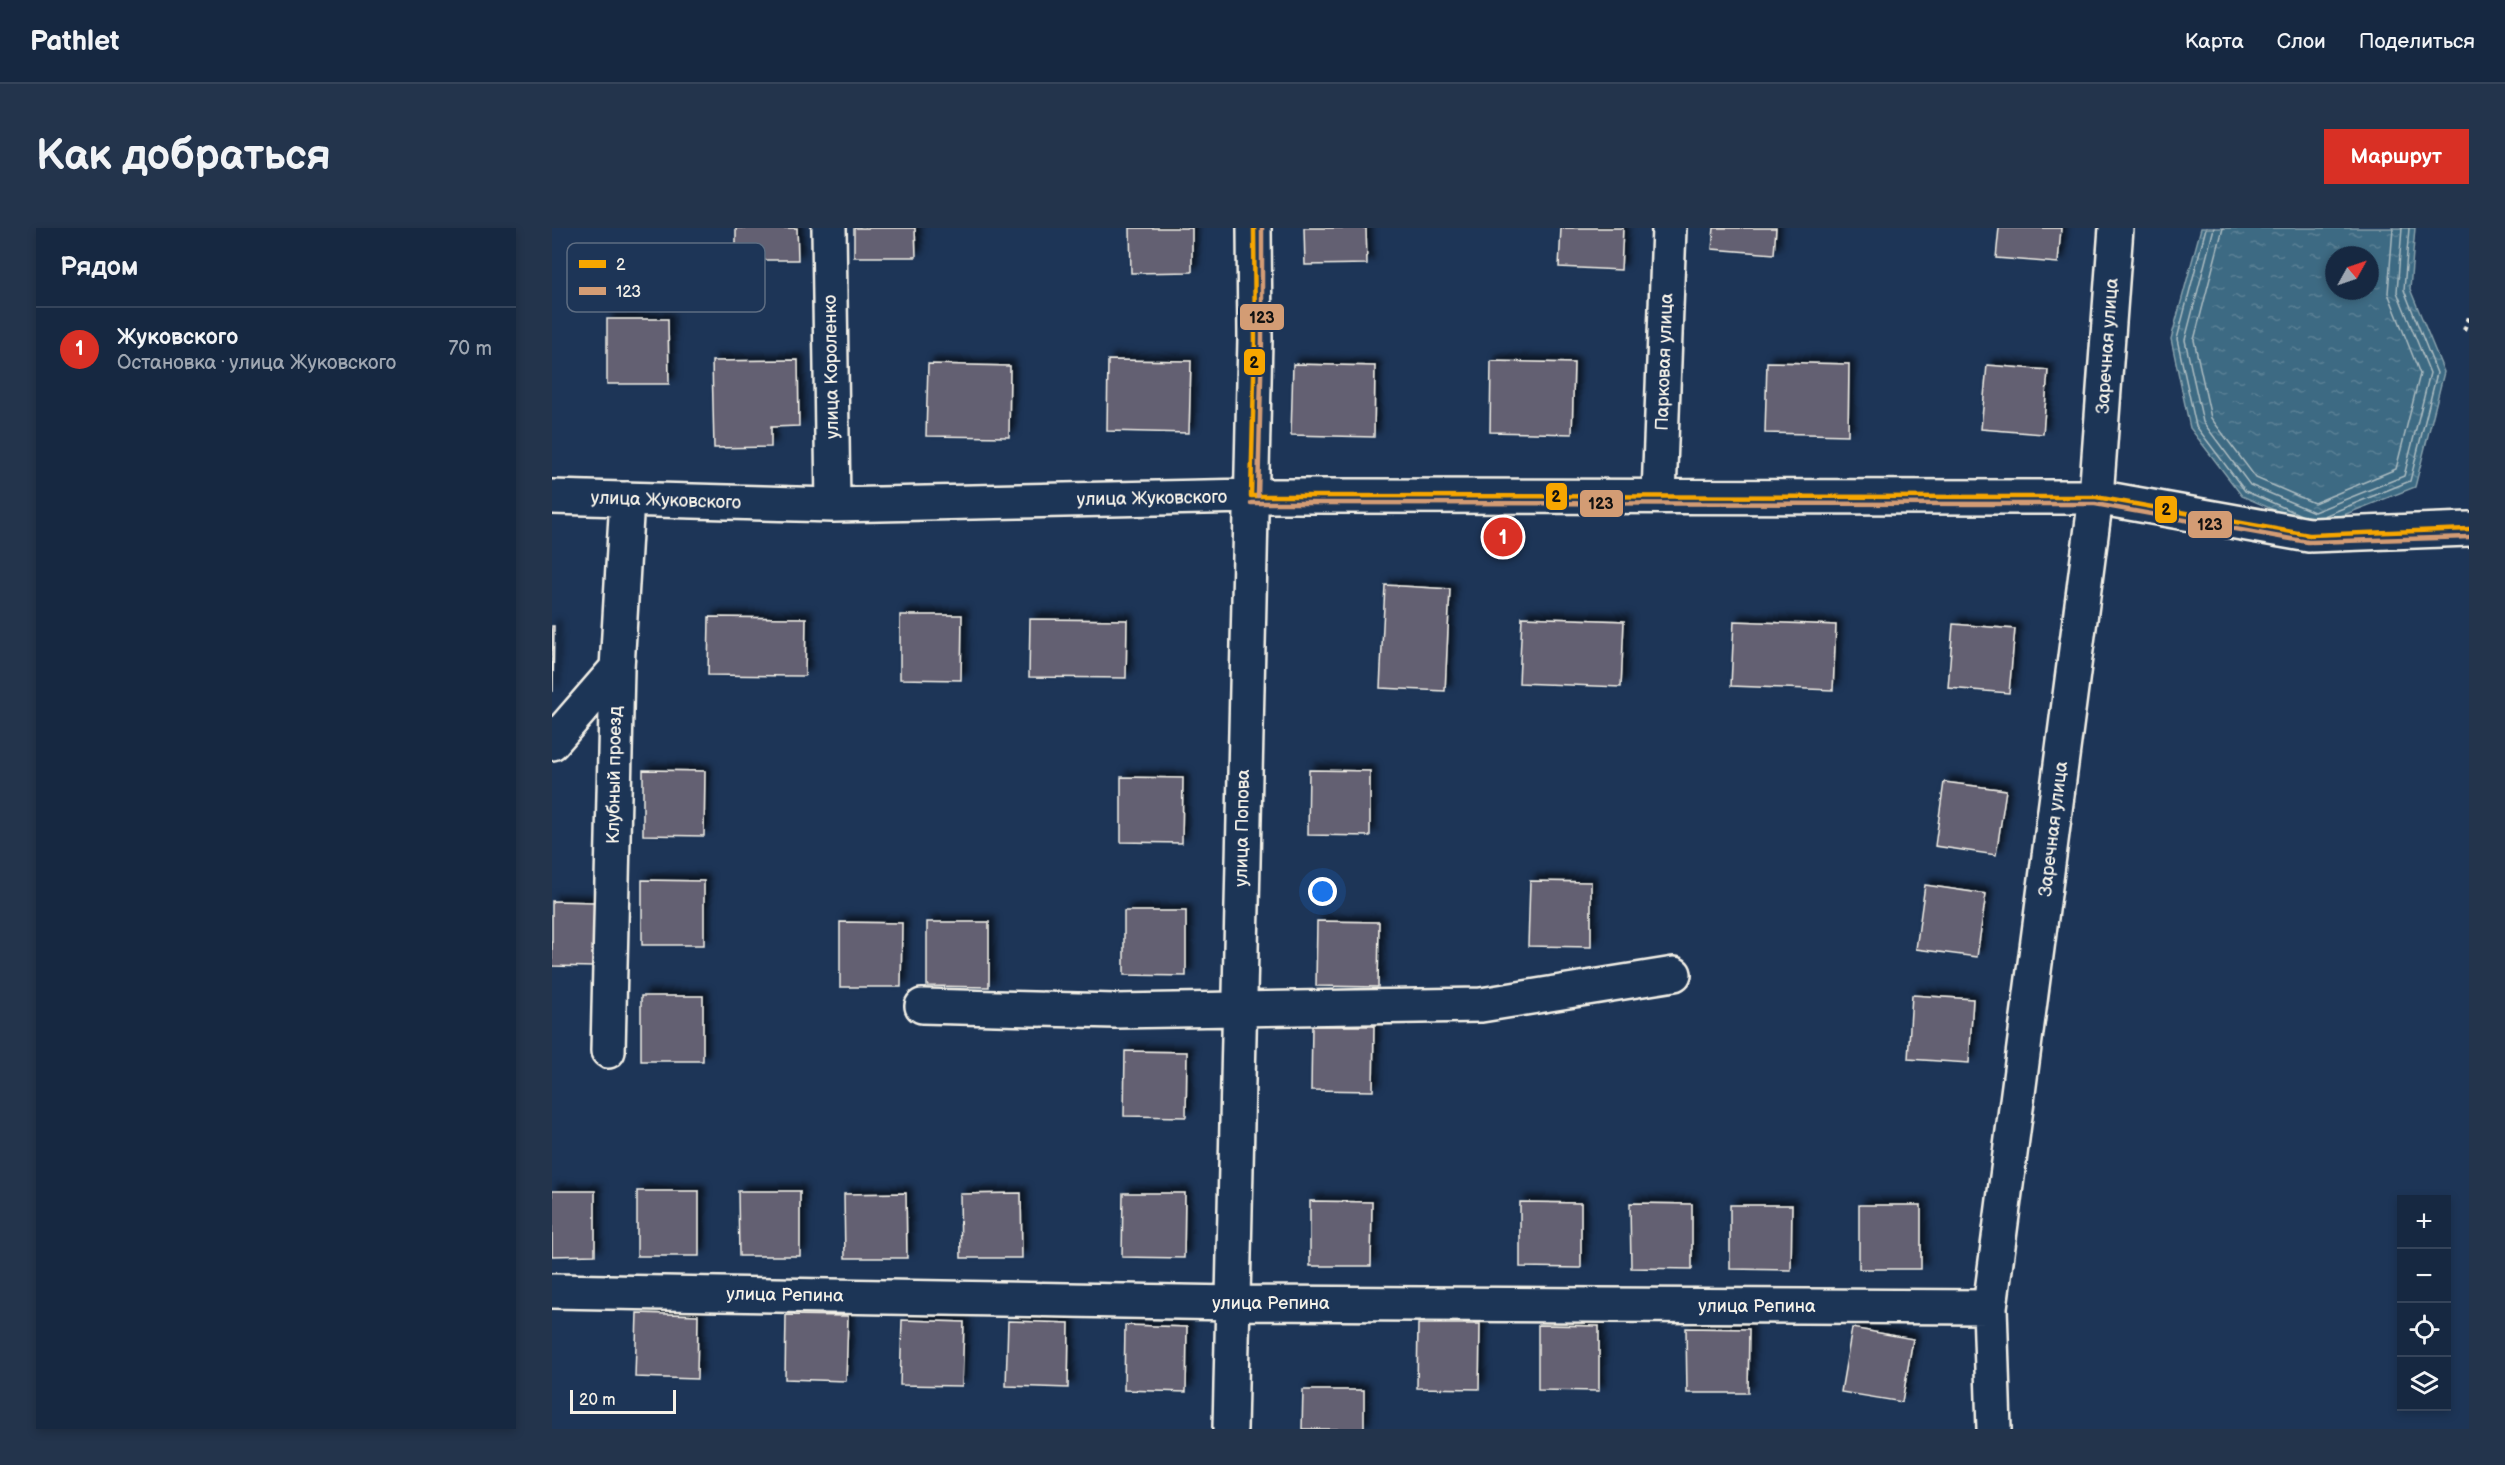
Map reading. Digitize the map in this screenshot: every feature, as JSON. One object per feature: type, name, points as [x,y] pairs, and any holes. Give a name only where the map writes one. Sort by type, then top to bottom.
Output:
[{"type":"street","name":"улица Короленко","points":[[829,228],[833,505]]},
{"type":"street","name":"улица Попова","points":[[1230,1429],[1255,339],[1254,228]]},
{"type":"street","name":"Парковая улица","points":[[1659,495],[1669,228]]},
{"type":"street","name":"Заречная улица","points":[[1994,1429],[1990,1307],[2096,496],[2116,228]]},
{"type":"street","name":"улица Жуковского","points":[[552,497],[833,505],[1251,496],[2096,496],[2309,535],[2469,530]]},
{"type":"street","name":"Клубный проезд","points":[[608,1051],[617,669],[627,499]]},
{"type":"street","points":[[552,743],[617,669]]},
{"type":"street","points":[[922,1006],[1115,1011],[1481,1005],[1674,974]]},
{"type":"street","name":"улица Репина","points":[[552,1291],[1234,1303],[1990,1307]]},
{"type":"path","points":[[2464,330],[2469,317]]},
{"type":"water","points":[[2201,228],[2415,228],[2410,289],[2444,372],[2415,487],[2313,527],[2242,496],[2190,428],[2171,339]]},
{"type":"building","points":[[736,228],[797,228],[798,260],[765,260],[765,243],[736,243]]},
{"type":"building","points":[[854,228],[915,228],[916,257],[854,257]]},
{"type":"building","points":[[1130,228],[1192,228],[1192,272],[1131,273]]},
{"type":"building","points":[[1304,228],[1366,228],[1367,264],[1305,265]]},
{"type":"building","points":[[1561,228],[1623,228],[1621,270],[1559,267]]},
{"type":"building","points":[[1714,228],[1776,228],[1774,254],[1712,249]]},
{"type":"building","points":[[1999,228],[2061,228],[2058,263],[1996,258]]},
{"type":"building","points":[[607,319],[668,319],[669,384],[607,384]]},
{"type":"building","points":[[798,360],[799,426],[771,427],[771,447],[714,448],[712,361]]},
{"type":"building","points":[[1108,360],[1191,361],[1189,433],[1107,431]]},
{"type":"building","points":[[1491,361],[1574,363],[1572,434],[1490,432]]},
{"type":"building","points":[[1767,362],[1849,364],[1848,435],[1765,433]]},
{"type":"building","points":[[928,364],[1010,366],[1009,437],[926,436]]},
{"type":"building","points":[[1293,364],[1375,366],[1374,437],[1291,435]]},
{"type":"building","points":[[1987,365],[2048,370],[2043,434],[1981,429]]},
{"type":"building","points":[[1385,585],[1450,589],[1445,691],[1380,688]]},
{"type":"building","points":[[900,615],[962,615],[961,680],[900,679]]},
{"type":"building","points":[[709,617],[806,618],[805,676],[708,675]]},
{"type":"building","points":[[1522,617],[1624,621],[1621,687],[1519,683]]},
{"type":"building","points":[[1030,619],[1127,620],[1126,678],[1029,677]]},
{"type":"building","points":[[1734,621],[1836,625],[1833,690],[1731,686]]},
{"type":"building","points":[[1953,624],[2015,629],[2009,693],[1948,688]]},
{"type":"building","points":[[552,626],[554,626],[553,691],[552,691]]},
{"type":"building","points":[[643,770],[705,771],[704,836],[643,835]]},
{"type":"building","points":[[1309,770],[1370,771],[1370,836],[1308,835]]},
{"type":"building","points":[[1121,777],[1183,778],[1182,843],[1121,842]]},
{"type":"building","points":[[1944,782],[2006,790],[1996,855],[1935,846]]},
{"type":"building","points":[[642,880],[704,881],[704,945],[642,945]]},
{"type":"building","points":[[1530,881],[1591,882],[1591,947],[1528,946]]},
{"type":"building","points":[[1925,885],[1986,894],[1977,957],[1916,949]]},
{"type":"building","points":[[552,901],[594,902],[594,967],[552,966]]},
{"type":"building","points":[[1124,911],[1186,911],[1186,976],[1124,975]]},
{"type":"building","points":[[1317,921],[1379,922],[1378,987],[1316,986]]},
{"type":"building","points":[[840,922],[902,923],[901,987],[840,987]]},
{"type":"building","points":[[927,922],[989,922],[989,987],[927,986]]},
{"type":"building","points":[[1912,995],[1973,999],[1969,1063],[1908,1059]]},
{"type":"building","points":[[641,996],[703,996],[703,1061],[641,1061]]},
{"type":"building","points":[[1312,1026],[1374,1026],[1373,1091],[1311,1090]]},
{"type":"building","points":[[1125,1051],[1187,1052],[1186,1117],[1124,1116]]},
{"type":"building","points":[[552,1191],[595,1191],[595,1255],[552,1256]]},
{"type":"building","points":[[637,1191],[699,1191],[699,1256],[637,1256]]},
{"type":"building","points":[[738,1191],[800,1191],[800,1256],[739,1256]]},
{"type":"building","points":[[906,1193],[907,1258],[845,1258],[844,1194]]},
{"type":"building","points":[[1021,1193],[1022,1258],[961,1258],[960,1194]]},
{"type":"building","points":[[1123,1193],[1185,1193],[1184,1258],[1122,1257]]},
{"type":"building","points":[[1310,1201],[1372,1202],[1371,1266],[1310,1266]]},
{"type":"building","points":[[1520,1202],[1581,1203],[1581,1268],[1520,1267]]},
{"type":"building","points":[[1630,1203],[1692,1204],[1692,1269],[1631,1268]]},
{"type":"building","points":[[1730,1205],[1792,1205],[1791,1270],[1730,1269]]},
{"type":"building","points":[[1859,1205],[1921,1205],[1921,1269],[1859,1269]]},
{"type":"building","points":[[637,1313],[698,1315],[697,1379],[635,1377]]},
{"type":"building","points":[[786,1315],[848,1316],[846,1381],[785,1379]]},
{"type":"building","points":[[902,1320],[964,1322],[962,1386],[900,1385]]},
{"type":"building","points":[[1008,1321],[1069,1323],[1068,1388],[1006,1386]]},
{"type":"building","points":[[1418,1324],[1480,1324],[1479,1389],[1417,1388]]},
{"type":"building","points":[[1125,1325],[1187,1327],[1186,1392],[1124,1390]]},
{"type":"building","points":[[1538,1325],[1599,1326],[1599,1391],[1538,1390]]},
{"type":"building","points":[[1686,1328],[1749,1329],[1748,1393],[1687,1393]]},
{"type":"building","points":[[1852,1328],[1913,1339],[1902,1402],[1841,1392]]},
{"type":"building","points":[[1303,1390],[1364,1390],[1364,1429],[1302,1429]]},
{"type":"transit line","name":"2","points":[[1251,496],[1255,339],[1254,228]]},
{"type":"transit line","name":"123","points":[[1258,496],[1262,228]]},
{"type":"transit line","name":"2","points":[[1251,496],[2096,497],[2309,535],[2469,529]]},
{"type":"transit line","name":"123","points":[[1251,503],[2095,504],[2308,542],[2469,537]]},
{"type":"place","name":"Жуковского","points":[[1503,537]]}]
